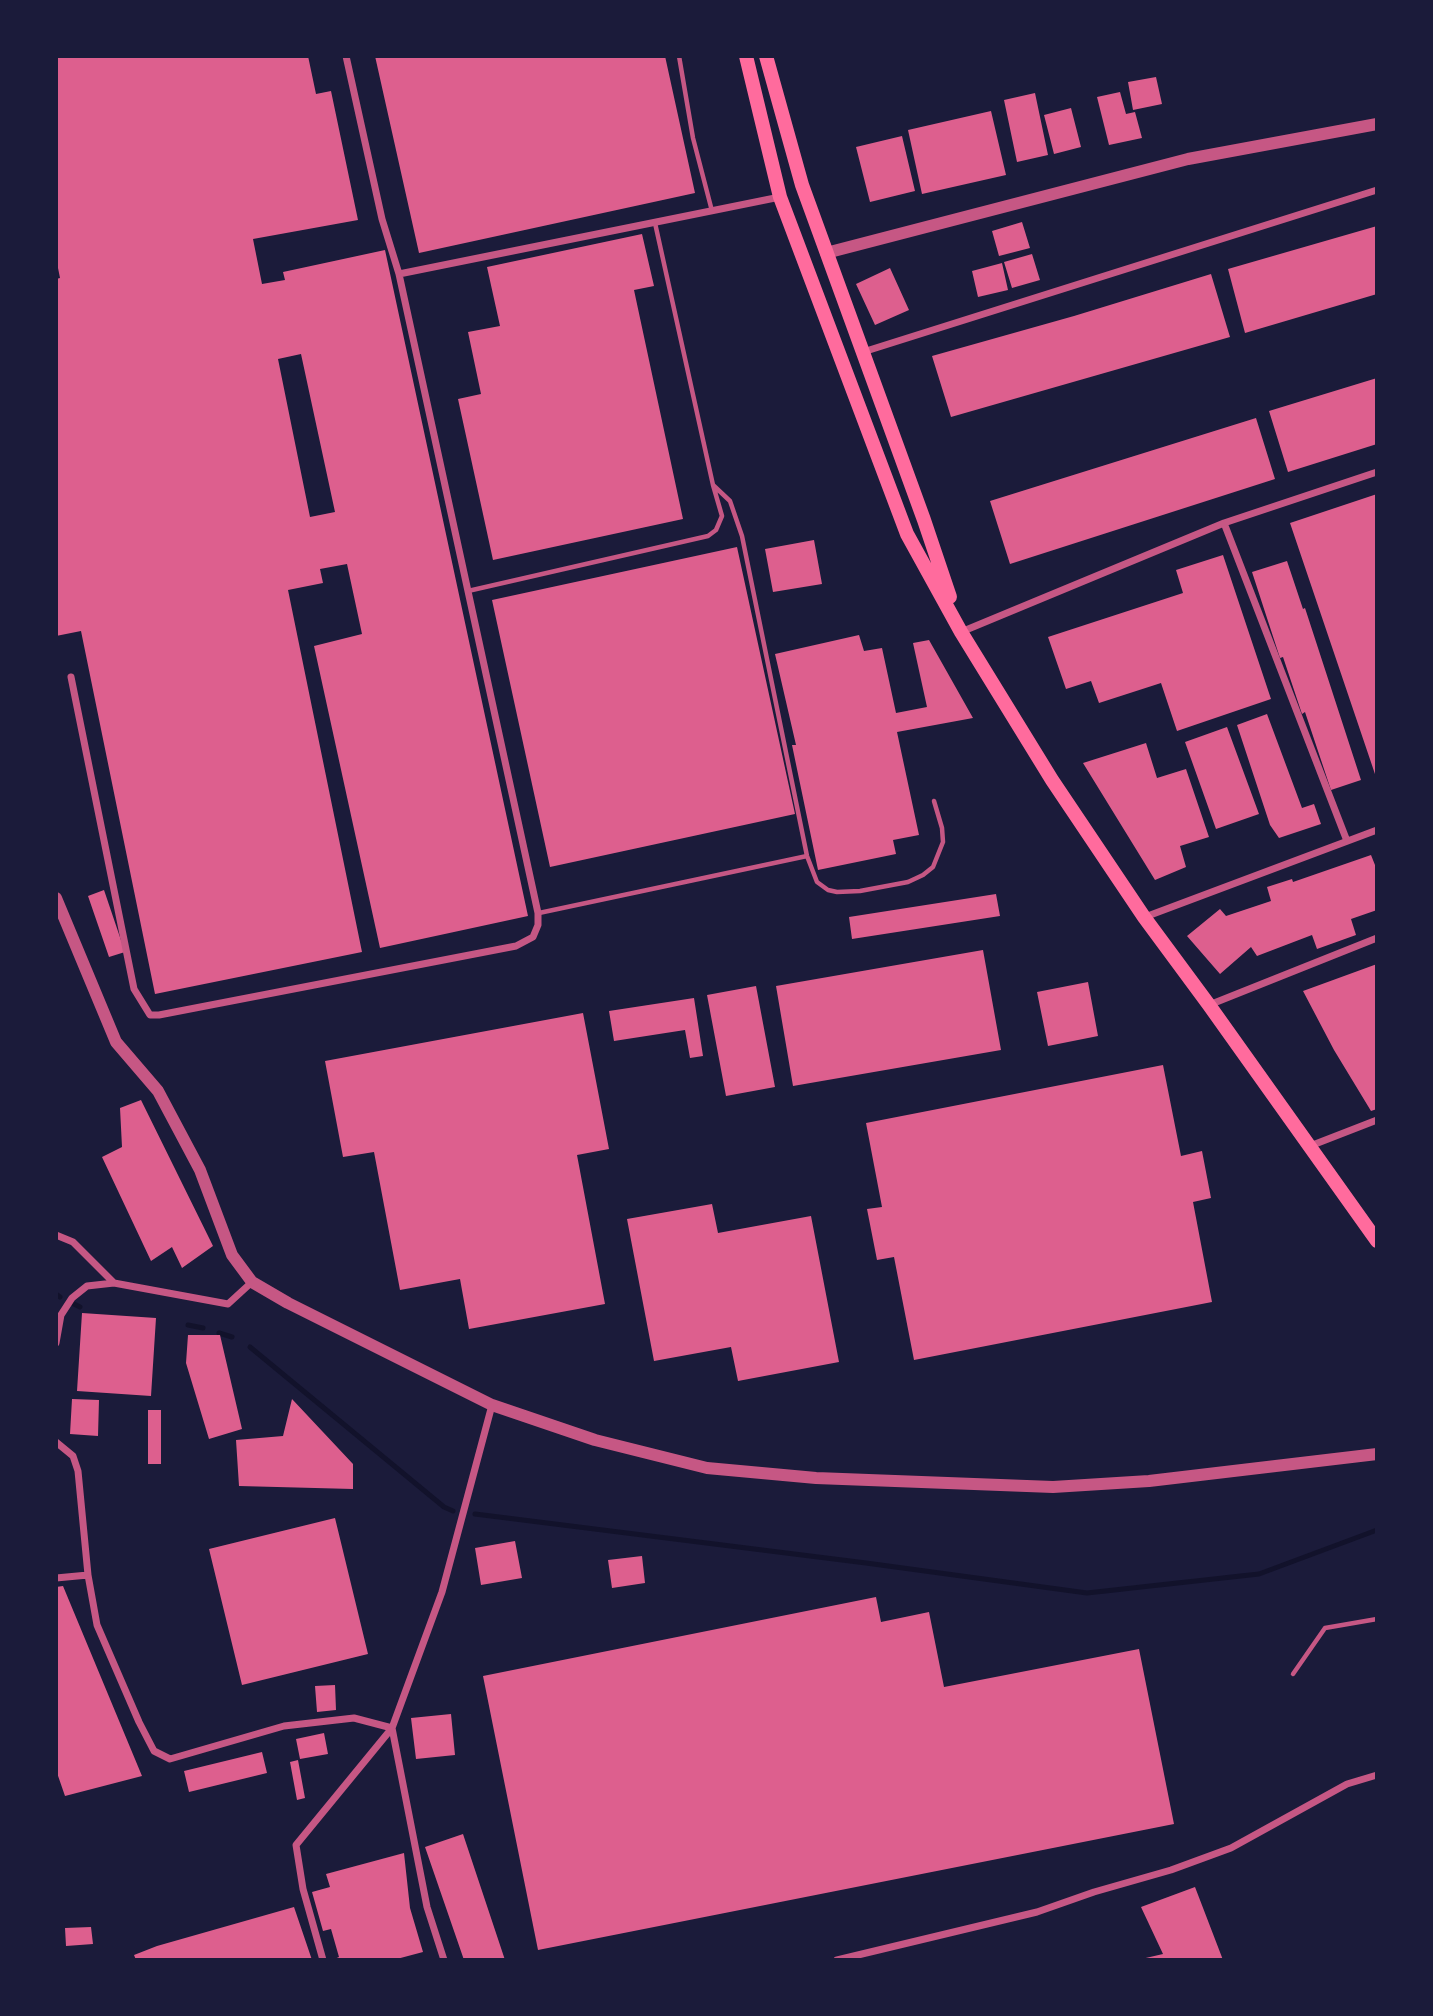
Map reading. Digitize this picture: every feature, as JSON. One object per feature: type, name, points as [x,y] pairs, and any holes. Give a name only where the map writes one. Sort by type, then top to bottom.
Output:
[{"type":"main road","points":[[746,56],[780,197],[907,534],[961,632],[1052,780],[1144,917],[1377,1241]]},
{"type":"main road","points":[[766,56],[802,185],[924,520],[961,632]]},
{"type":"street","points":[[71,677],[134,989],[150,1015],[172,1013],[516,946],[533,937],[538,925],[538,913],[399,274],[382,219],[346,56]]},
{"type":"street","points":[[826,253],[1188,159],[1377,124]]},
{"type":"street","points":[[862,352],[1377,190]]},
{"type":"street","points":[[399,274],[780,197]]},
{"type":"street","points":[[961,632],[1224,523],[1377,472]]},
{"type":"street","points":[[1224,523],[1347,841]]},
{"type":"street","points":[[1144,917],[1377,830]]},
{"type":"street","points":[[56,898],[116,1042],[158,1091],[200,1170],[232,1255],[252,1282],[288,1303],[492,1405],[595,1440],[707,1468],[816,1478],[1054,1487],[1149,1482],[1377,1454]]},
{"type":"street","points":[[1209,1005],[1377,938]]},
{"type":"street","points":[[1309,1146],[1377,1121]]},
{"type":"street","points":[[56,1235],[73,1242],[114,1283]]},
{"type":"street","points":[[56,1343],[61,1315],[72,1298],[87,1286],[114,1283],[228,1304],[252,1282]]},
{"type":"street","points":[[323,1960],[303,1889],[296,1845],[392,1728],[442,1592],[492,1405]]},
{"type":"street","points":[[56,1442],[73,1456],[78,1471],[88,1574],[97,1625],[154,1751],[170,1759],[284,1726],[354,1718],[392,1728]]},
{"type":"street","points":[[56,1578],[88,1574]]},
{"type":"street","points":[[392,1728],[427,1907],[444,1960]]},
{"type":"street","points":[[837,1960],[1037,1912],[1171,1870],[1231,1848],[1348,1784],[1377,1775]]},
{"type":"lane","points":[[679,56],[693,138],[712,211]]},
{"type":"lane","points":[[467,592],[708,536],[716,530],[722,516],[654,222]]},
{"type":"lane","points":[[713,485],[730,501],[742,536],[807,856],[817,882],[828,890],[837,892],[860,891],[908,882],[922,875],[933,867],[943,842],[943,828],[934,801]]},
{"type":"lane","points":[[538,913],[807,856]]},
{"type":"lane","points":[[1293,1674],[1325,1628],[1377,1619]]},
{"type":"building","points":[[56,56],[308,56],[316,94],[331,91],[358,220],[253,239],[262,284],[285,280],[283,272],[385,250],[528,916],[380,948],[314,646],[362,634],[347,564],[320,569],[323,583],[288,590],[362,952],[155,994],[81,631],[56,636],[56,279],[60,278],[56,258]],"holes":[[[301,354],[335,512],[310,517],[278,359]]]},
{"type":"building","points":[[375,56],[665,56],[695,193],[419,253]]},
{"type":"building","points":[[1156,77],[1162,104],[1133,110],[1128,82]]},
{"type":"building","points":[[1120,92],[1126,114],[1135,112],[1142,138],[1109,145],[1097,97]]},
{"type":"building","points":[[1035,93],[1048,155],[1017,162],[1004,100]]},
{"type":"building","points":[[1071,108],[1081,147],[1054,154],[1044,115]]},
{"type":"building","points":[[991,111],[1006,175],[922,194],[908,130]]},
{"type":"building","points":[[902,136],[915,191],[870,202],[856,147]]},
{"type":"building","points":[[1022,222],[1030,248],[999,256],[992,231]]},
{"type":"building","points":[[1377,226],[1377,294],[1245,333],[1228,269]]},
{"type":"building","points":[[642,234],[654,286],[634,290],[683,519],[493,560],[458,399],[481,394],[468,332],[500,326],[487,267]]},
{"type":"building","points":[[1032,254],[1040,280],[1012,288],[1004,262]]},
{"type":"building","points":[[1002,263],[1008,290],[978,297],[972,271]]},
{"type":"building","points":[[890,268],[909,310],[875,325],[856,284]]},
{"type":"building","points":[[1211,274],[1230,337],[951,417],[932,356]]},
{"type":"building","points":[[1377,378],[1377,444],[1288,472],[1269,411]]},
{"type":"building","points":[[1256,418],[1275,479],[1010,564],[990,501]]},
{"type":"building","points":[[1377,494],[1377,780],[1290,523]]},
{"type":"building","points":[[814,540],[822,584],[773,592],[765,549]]},
{"type":"building","points":[[737,547],[795,814],[550,867],[492,600]]},
{"type":"building","points":[[1223,555],[1271,699],[1177,731],[1161,683],[1099,703],[1091,681],[1066,689],[1048,637],[1183,593],[1176,570]]},
{"type":"building","points":[[1287,561],[1361,780],[1331,790],[1305,712],[1302,714],[1283,657],[1280,658],[1252,572]]},
{"type":"building","points":[[859,635],[864,651],[882,648],[896,713],[927,707],[913,643],[929,640],[973,718],[897,732],[919,835],[893,840],[896,854],[818,870],[792,745],[796,745],[775,654]]},
{"type":"building","points":[[1267,714],[1302,808],[1314,804],[1321,824],[1279,838],[1270,825],[1237,725]]},
{"type":"building","points":[[1227,727],[1259,814],[1216,829],[1185,742]]},
{"type":"building","points":[[1146,743],[1157,778],[1186,769],[1209,837],[1180,846],[1186,867],[1155,880],[1083,763]]},
{"type":"building","points":[[1371,855],[1377,870],[1377,910],[1351,919],[1356,935],[1317,949],[1312,935],[1257,956],[1251,947],[1220,974],[1187,936],[1220,909],[1226,916],[1271,901],[1267,887],[1292,879],[1293,882]]},
{"type":"building","points":[[104,890],[125,952],[109,957],[88,896]]},
{"type":"building","points":[[996,894],[1000,916],[852,939],[849,917]]},
{"type":"building","points":[[983,950],[1001,1050],[793,1086],[776,986]]},
{"type":"building","points":[[1377,964],[1377,1109],[1371,1111],[1334,1050],[1303,991]]},
{"type":"building","points":[[1088,982],[1098,1036],[1048,1046],[1037,992]]},
{"type":"building","points":[[756,986],[775,1087],[726,1096],[707,995]]},
{"type":"building","points":[[694,998],[703,1056],[690,1058],[685,1030],[614,1041],[609,1011]]},
{"type":"building","points":[[583,1013],[609,1149],[577,1155],[605,1304],[469,1329],[460,1279],[400,1290],[374,1152],[343,1157],[325,1061]]},
{"type":"building","points":[[1163,1065],[1181,1156],[1202,1151],[1211,1198],[1193,1202],[1212,1302],[914,1360],[894,1257],[877,1260],[867,1209],[882,1207],[866,1123]]},
{"type":"building","points":[[141,1100],[213,1246],[182,1268],[172,1247],[151,1261],[102,1157],[122,1147],[120,1108]]},
{"type":"building","points":[[712,1204],[718,1233],[811,1216],[839,1362],[738,1381],[731,1347],[654,1361],[627,1219]]},
{"type":"building","points":[[82,1313],[156,1318],[151,1396],[77,1391]]},
{"type":"building","points":[[188,1335],[220,1335],[242,1429],[209,1439],[186,1363]]},
{"type":"building","points":[[72,1399],[99,1400],[98,1436],[70,1434]]},
{"type":"building","points":[[292,1399],[353,1464],[353,1489],[239,1486],[236,1440],[283,1436]]},
{"type":"building","points":[[148,1410],[161,1410],[161,1464],[148,1464]]},
{"type":"building","points":[[335,1518],[368,1654],[242,1685],[209,1549]]},
{"type":"building","points":[[515,1541],[522,1578],[481,1585],[475,1548]]},
{"type":"building","points":[[642,1556],[645,1583],[612,1588],[608,1560]]},
{"type":"building","points":[[63,1586],[142,1776],[65,1796],[56,1770],[56,1587]]},
{"type":"building","points":[[876,1597],[881,1622],[929,1612],[944,1687],[1139,1649],[1174,1824],[538,1950],[483,1676]]},
{"type":"building","points":[[335,1685],[336,1710],[317,1712],[315,1686]]},
{"type":"building","points":[[451,1714],[455,1755],[416,1759],[411,1718]]},
{"type":"building","points":[[324,1733],[328,1754],[300,1759],[296,1739]]},
{"type":"building","points":[[262,1752],[267,1773],[189,1792],[184,1771]]},
{"type":"building","points":[[298,1760],[305,1798],[297,1800],[290,1762]]},
{"type":"building","points":[[463,1834],[505,1960],[464,1960],[425,1847]]},
{"type":"building","points":[[404,1853],[410,1908],[423,1952],[393,1960],[332,1960],[339,1957],[331,1929],[323,1931],[312,1892],[330,1887],[326,1874]]},
{"type":"building","points":[[1195,1887],[1223,1960],[1137,1960],[1163,1954],[1141,1907]]},
{"type":"building","points":[[294,1907],[312,1960],[136,1960],[134,1955],[157,1946]]},
{"type":"building","points":[[91,1927],[93,1944],[66,1946],[65,1928]]},
{"type":"waterway","points":[[56,1294],[60,1297]]},
{"type":"waterway","points":[[74,1304],[80,1307]]},
{"type":"waterway","points":[[188,1325],[203,1328]]},
{"type":"waterway","points":[[219,1333],[232,1337]]},
{"type":"waterway","points":[[250,1347],[444,1507],[453,1511]]},
{"type":"waterway","points":[[475,1514],[1087,1593],[1259,1574],[1377,1530]]}]
